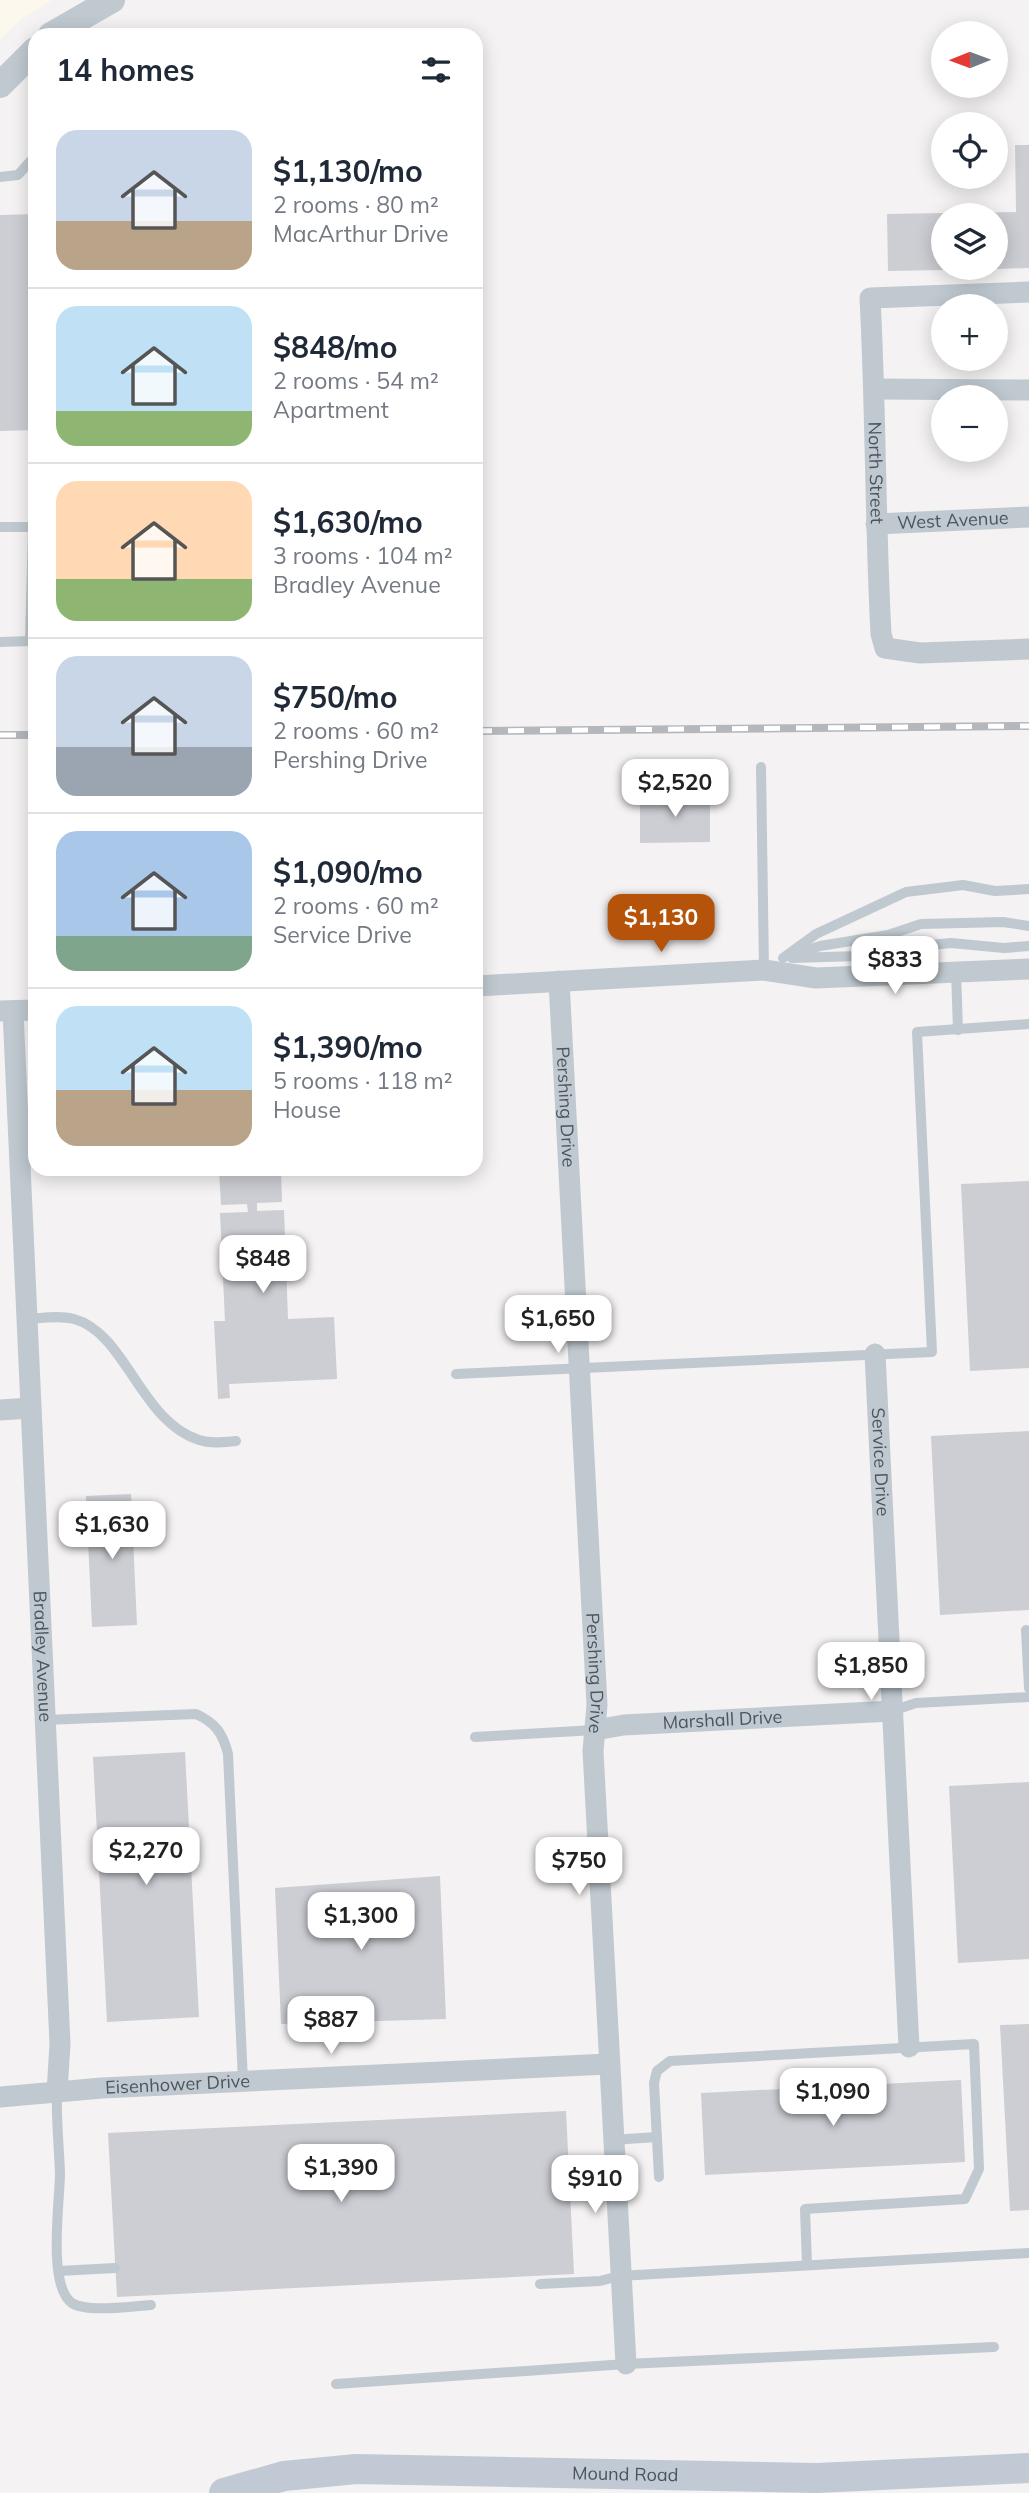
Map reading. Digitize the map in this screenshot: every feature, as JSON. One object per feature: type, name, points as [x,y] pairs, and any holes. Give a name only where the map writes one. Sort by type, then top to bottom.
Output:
[{"type":"main road","name":"Mound Road","points":[[223,2493],[293,2475],[356,2469],[817,2478],[1029,2468]]},
{"type":"street","points":[[65,28],[112,0]]},
{"type":"street","points":[[0,85],[28,58]]},
{"type":"street","name":"North Street","points":[[1029,292],[870,298],[875,389],[876,524],[881,634],[885,648],[920,653],[1029,649]]},
{"type":"street","points":[[875,389],[1029,390]]},
{"type":"street","name":"West Avenue","points":[[876,524],[1029,517]]},
{"type":"street","points":[[764,970],[783,958]]},
{"type":"street","points":[[483,986],[764,970],[816,978],[1029,969]]},
{"type":"street","name":"Pershing Drive","points":[[559,981],[597,1705],[593,1751],[614,2190],[626,2364]]},
{"type":"street","points":[[6,1011],[28,1010]]},
{"type":"street","name":"Bradley Avenue","points":[[6,1011],[26,1319],[45,1720],[60,2044],[57,2092]]},
{"type":"street","name":"Service Drive","points":[[875,1354],[909,2047]]},
{"type":"street","points":[[0,1410],[30,1408]]},
{"type":"street","name":"Marshall Drive","points":[[595,1730],[624,1725],[892,1711]]},
{"type":"street","name":"Eisenhower Drive","points":[[0,2097],[243,2081],[608,2064]]},
{"type":"lane","points":[[0,177],[18,175],[28,164]]},
{"type":"lane","points":[[0,527],[28,527]]},
{"type":"lane","points":[[0,642],[28,641]]},
{"type":"lane","points":[[761,767],[764,970]]},
{"type":"lane","points":[[783,958],[816,934],[906,892],[963,885],[995,891],[1029,889]]},
{"type":"lane","points":[[783,958],[820,946],[888,935],[921,924],[1003,922],[1029,926]]},
{"type":"lane","points":[[783,958],[893,955],[940,944],[1029,946]]},
{"type":"lane","points":[[956,971],[958,1030]]},
{"type":"lane","points":[[456,1374],[932,1352],[917,1032],[1029,1024]]},
{"type":"lane","points":[[26,1319],[65,1317],[87,1324],[99,1332],[149,1402],[169,1422],[198,1440],[236,1441]]},
{"type":"lane","points":[[1026,1630],[1029,1688]]},
{"type":"lane","points":[[892,1711],[916,1703],[1029,1698]]},
{"type":"lane","points":[[45,1720],[187,1713],[204,1718],[224,1737],[228,1754],[243,2081]]},
{"type":"lane","points":[[475,1737],[595,1730]]},
{"type":"lane","points":[[659,2177],[655,2077],[661,2066],[670,2061],[974,2045],[979,2169],[965,2199],[805,2209],[807,2264]]},
{"type":"lane","points":[[57,2092],[59,2271],[64,2295],[78,2307],[151,2305]]},
{"type":"lane","points":[[612,2140],[657,2137]]},
{"type":"lane","points":[[570,2192],[614,2190]]},
{"type":"lane","points":[[540,2284],[807,2264],[1029,2253]]},
{"type":"lane","points":[[59,2271],[115,2268]]},
{"type":"lane","points":[[336,2384],[626,2364],[994,2347]]},
{"type":"shaded area","points":[[0,0],[52,0],[20,20],[0,40]]},
{"type":"building","points":[[1015,145],[1029,145],[1029,268],[1008,269],[1008,212],[1016,212]]},
{"type":"building","points":[[931,213],[931,270],[888,271],[887,214]]},
{"type":"building","points":[[28,214],[28,430],[0,431],[0,215]]},
{"type":"building","points":[[710,795],[710,842],[640,843],[640,796]]},
{"type":"building","points":[[219,1176],[281,1176],[282,1202],[257,1203],[257,1211],[284,1210],[288,1319],[334,1317],[337,1379],[229,1384],[230,1398],[218,1399],[214,1321],[225,1321],[220,1213],[248,1212],[247,1204],[221,1205]]},
{"type":"building","points":[[1029,1181],[1029,1368],[970,1371],[961,1184]]},
{"type":"building","points":[[1029,1431],[1029,1610],[940,1615],[931,1436]]},
{"type":"building","points":[[131,1494],[137,1625],[92,1627],[86,1496]]},
{"type":"building","points":[[185,1752],[199,2017],[107,2022],[93,1757]]},
{"type":"building","points":[[1029,1782],[1029,1959],[958,1963],[949,1786]]},
{"type":"building","points":[[440,1876],[446,2019],[281,2024],[275,1888]]},
{"type":"building","points":[[1029,2024],[1029,2210],[1010,2211],[1000,2025]]},
{"type":"building","points":[[961,2080],[965,2162],[705,2175],[701,2093]]},
{"type":"building","points":[[566,2111],[574,2274],[117,2297],[108,2133]]},
{"type":"railway","points":[[483,731],[1029,726]]},
{"type":"railway","points":[[0,735],[28,735]]}]
